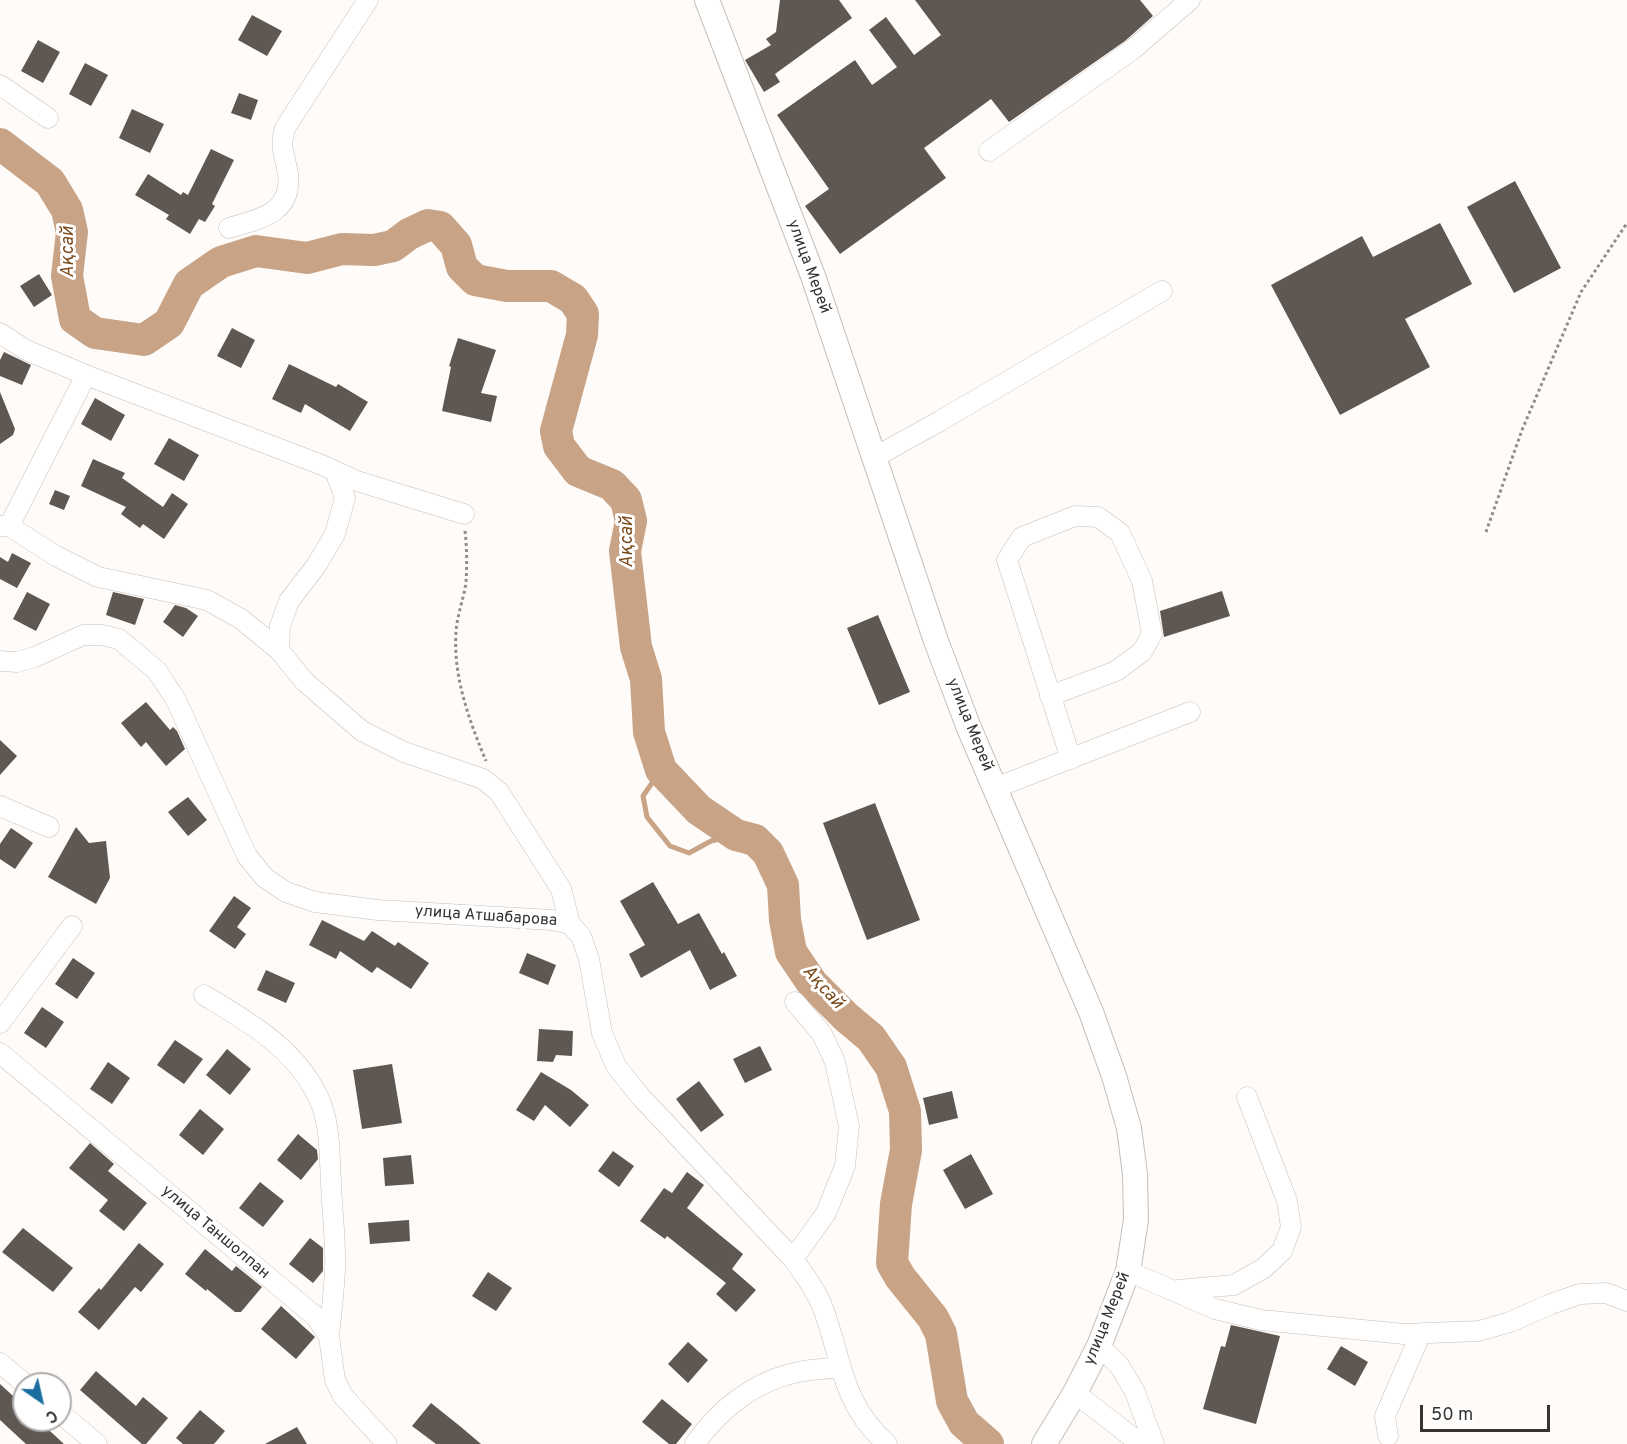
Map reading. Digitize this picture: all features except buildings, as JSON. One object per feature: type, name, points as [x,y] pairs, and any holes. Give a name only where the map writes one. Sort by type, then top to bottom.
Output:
[{"type":"main road","name":"улица Мерей","points":[[707,0],[813,276],[936,641],[969,728],[1091,1012],[1114,1076],[1129,1128],[1136,1174],[1136,1220],[1128,1271],[1099,1346],[1048,1438]]},
{"type":"street","points":[[229,228],[269,216],[281,204],[288,191],[288,175],[280,143],[285,128],[368,0]]},
{"type":"street","points":[[989,151],[1132,50],[1167,7],[1190,0]]},
{"type":"street","points":[[0,85],[48,118]]},
{"type":"street","points":[[873,458],[1162,291]]},
{"type":"street","points":[[0,333],[26,350],[86,375],[357,481],[464,514]]},
{"type":"street","points":[[86,375],[4,526],[98,577],[207,600],[241,619],[279,650],[304,681],[362,731],[404,752],[483,779],[499,792],[561,889],[570,924]]},
{"type":"street","points":[[279,650],[280,626],[289,601],[316,567],[335,534],[345,498],[335,471]]},
{"type":"street","points":[[1050,696],[1116,671],[1142,652],[1152,634],[1142,581],[1120,533],[1098,517],[1075,516],[1022,537],[1007,560],[1050,696],[1071,759]]},
{"type":"street","name":"улица Атшабарова","points":[[0,661],[17,662],[35,657],[83,635],[102,634],[119,639],[158,671],[176,700],[247,856],[265,878],[286,892],[315,902],[378,910],[552,920],[570,924],[581,936],[589,959],[602,1033],[616,1066],[640,1096],[793,1259],[812,1285],[824,1311],[847,1389],[862,1418],[887,1444]]},
{"type":"street","points":[[995,788],[1190,712]]},
{"type":"street","points":[[0,806],[49,827]]},
{"type":"street","points":[[0,1023],[72,926]]},
{"type":"street","points":[[204,995],[250,1023],[277,1044],[294,1061],[314,1088],[322,1106],[328,1130],[335,1268],[329,1338]]},
{"type":"street","points":[[793,1259],[826,1213],[845,1166],[849,1126],[835,1062],[822,1034],[795,1002]]},
{"type":"street","name":"улица Таншолпан","points":[[0,1053],[316,1317],[329,1338],[335,1380],[343,1396],[387,1444]]},
{"type":"street","points":[[1175,1290],[1234,1285],[1264,1268],[1282,1251],[1291,1227],[1287,1201],[1247,1097]]},
{"type":"street","points":[[1128,1271],[1215,1309],[1261,1320],[1404,1334],[1479,1331],[1510,1322],[1580,1294],[1606,1293],[1627,1301]]},
{"type":"street","points":[[1388,1436],[1385,1416],[1421,1333]]},
{"type":"street","points":[[1099,1346],[1119,1365],[1135,1392],[1154,1444]]},
{"type":"street","points":[[0,1363],[12,1373]]},
{"type":"street","points":[[695,1444],[707,1426],[731,1403],[767,1382],[798,1372],[840,1367]]},
{"type":"street","points":[[1075,1393],[1141,1444]]},
{"type":"street","points":[[72,1423],[97,1444]]},
{"type":"path","points":[[1486,532],[1522,430],[1581,292],[1627,224]]},
{"type":"path","points":[[464,514],[467,554],[465,582],[456,631],[457,669],[469,721],[486,762]]},
{"type":"waterway","name":"Ақсай","points":[[0,144],[50,182],[67,210],[72,232],[67,276],[75,319],[95,333],[144,340],[169,323],[189,284],[221,262],[256,251],[307,258],[342,249],[374,250],[393,246],[409,234],[428,225],[440,227],[456,245],[462,267],[475,280],[507,286],[551,286],[573,299],[583,314],[582,335],[556,431],[559,446],[578,471],[612,485],[626,500],[631,521],[625,551],[636,647],[646,679],[649,732],[661,770],[699,810],[736,835],[755,840],[768,853],[783,885],[785,920],[791,952],[812,983],[871,1038],[891,1067],[905,1111],[906,1150],[896,1204],[892,1263],[900,1277],[933,1318],[941,1334],[952,1401],[964,1423],[988,1444]]},
{"type":"waterway","points":[[661,770],[643,796],[647,817],[670,846],[689,853],[711,841],[736,835]]}]
